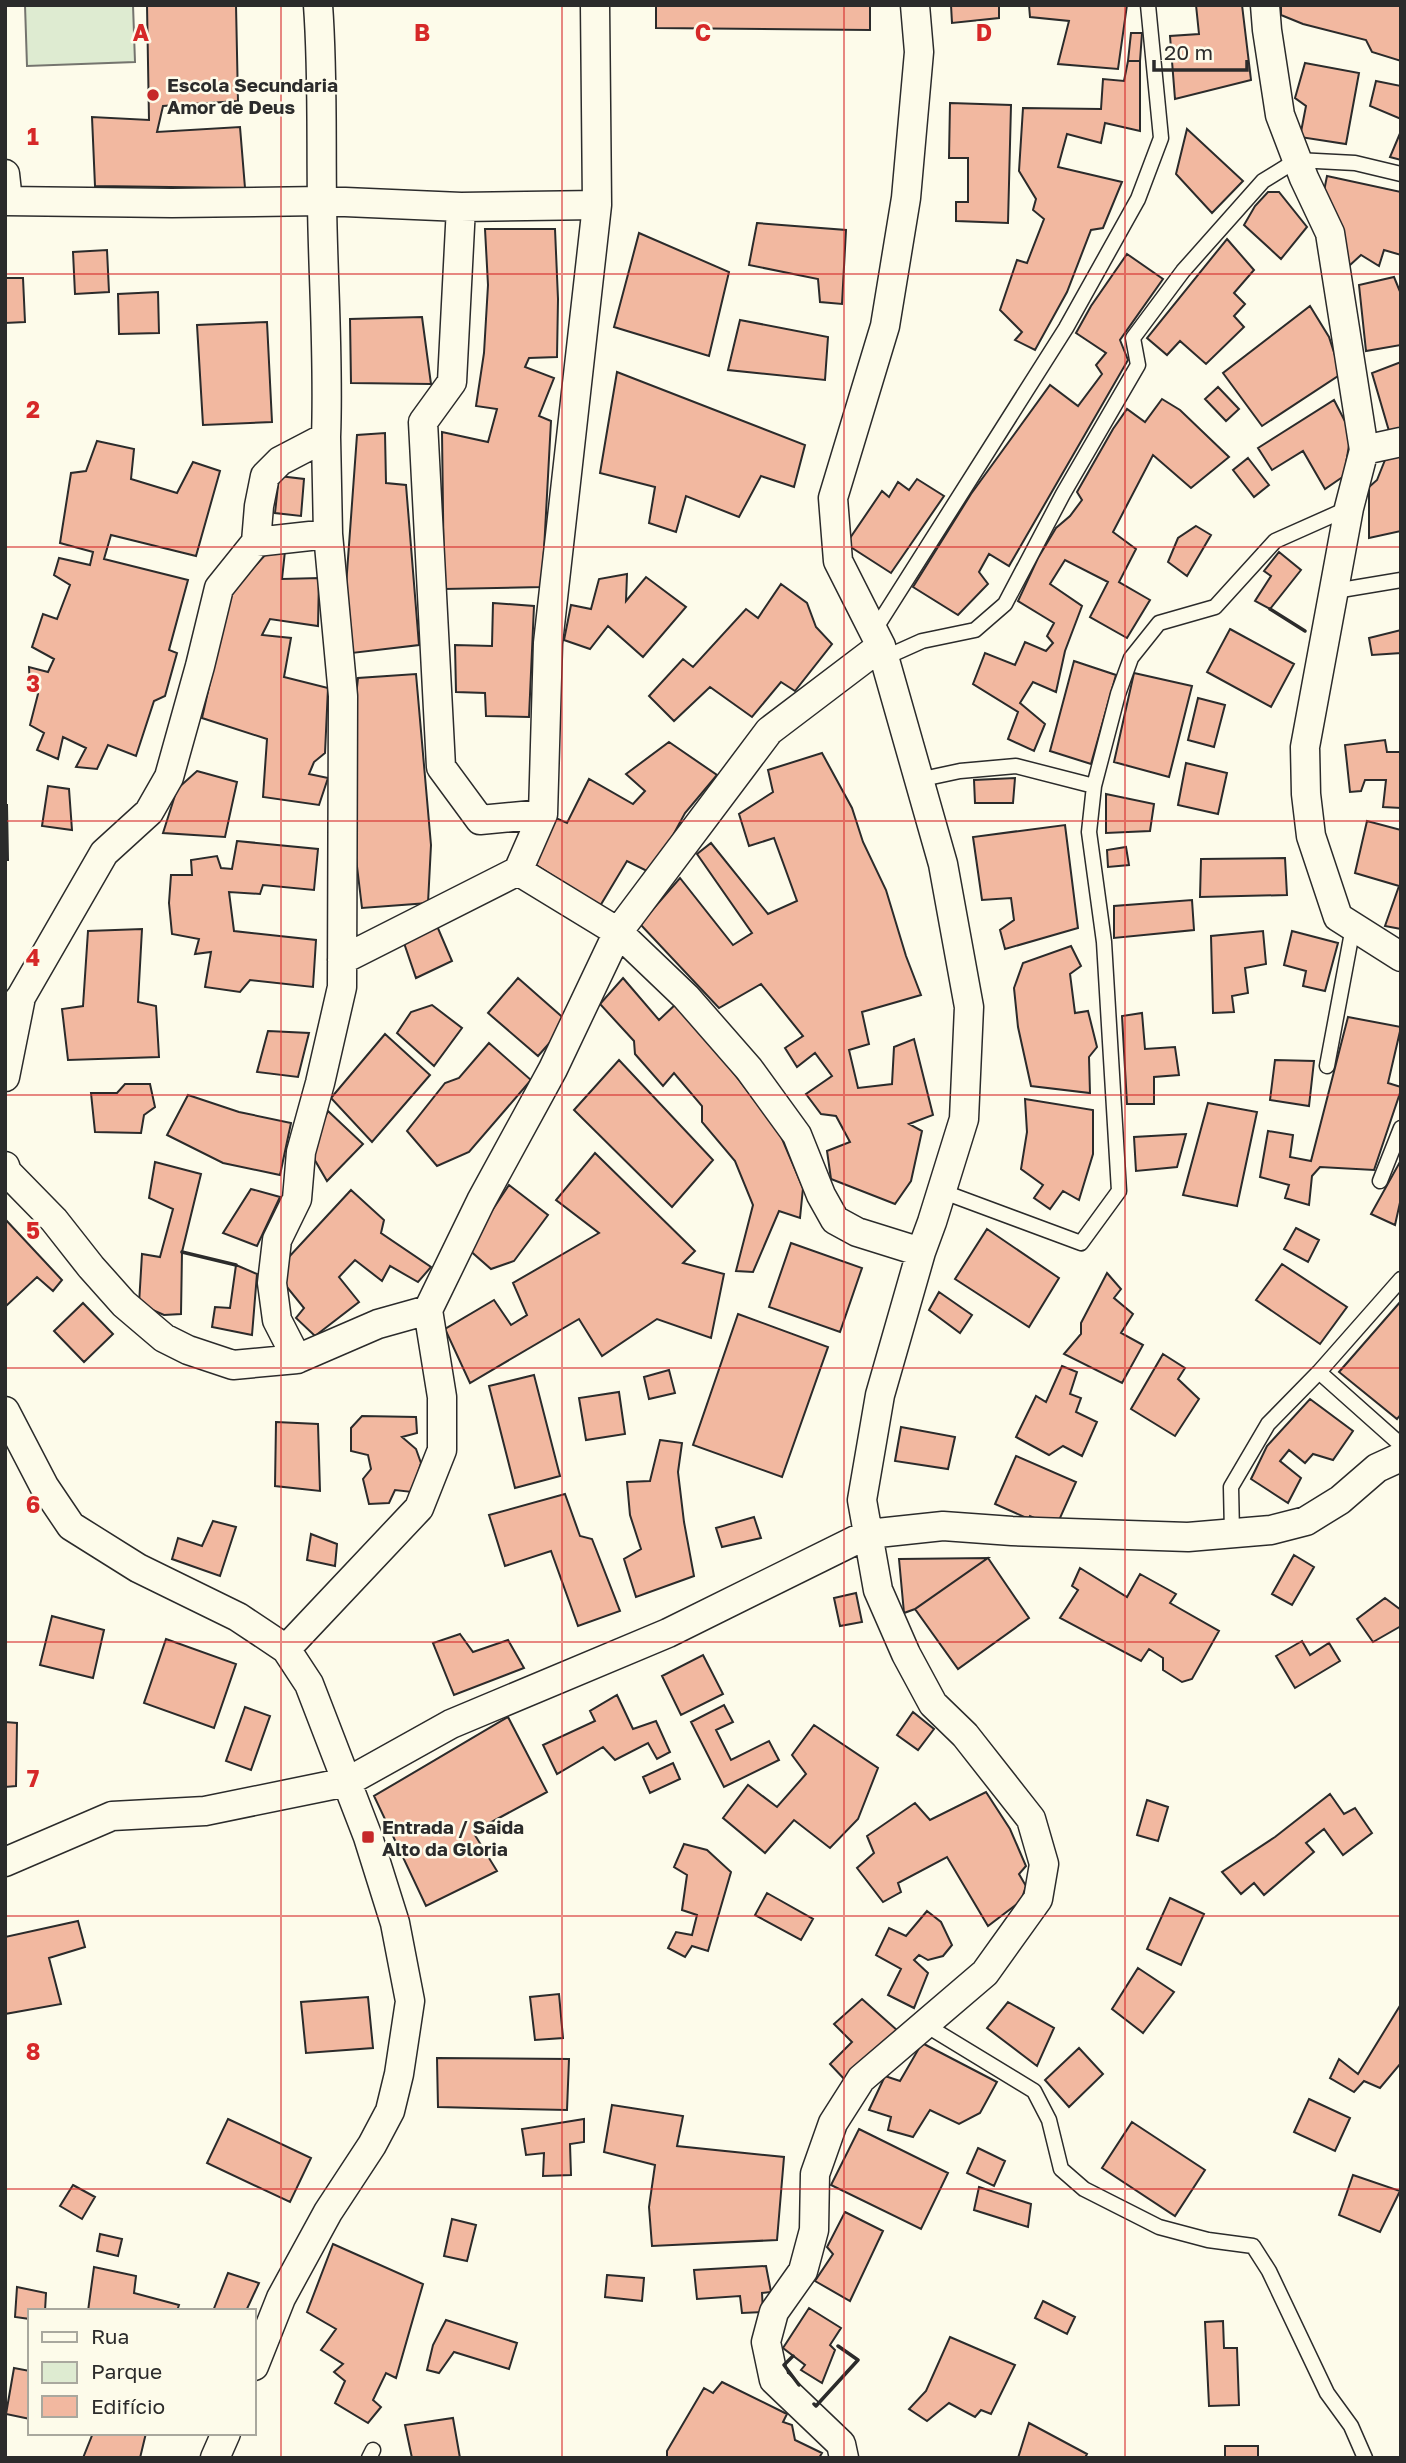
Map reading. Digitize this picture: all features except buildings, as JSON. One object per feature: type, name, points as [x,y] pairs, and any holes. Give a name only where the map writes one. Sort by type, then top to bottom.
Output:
[{"type":"street","points":[[297,1359],[277,1320],[272,1283],[277,1240],[297,1199],[301,1152],[342,987],[343,696],[328,534],[322,60],[318,5]]},
{"type":"street","points":[[342,960],[518,871],[543,814],[548,643],[597,205],[595,5]]},
{"type":"street","points":[[844,2458],[841,2444],[774,2380],[766,2342],[774,2312],[803,2271],[814,2230],[815,2174],[833,2123],[860,2079],[985,1973],[1038,1899],[1044,1864],[1031,1819],[965,1735],[933,1704],[905,1654],[878,1590],[862,1500],[880,1395],[921,1251],[964,1119],[969,1006],[943,864],[879,645],[838,561],[833,498],[885,326],[904,211],[919,52],[915,5]]},
{"type":"street","points":[[1265,5],[1280,115],[1330,233],[1364,450],[1349,508],[1305,747],[1306,794],[1311,836],[1338,917],[1401,957]]},
{"type":"street","points":[[6,192],[172,203],[322,201],[461,207],[597,205]]},
{"type":"street","points":[[461,207],[452,382],[424,422],[441,767],[480,820],[543,814]]},
{"type":"street","points":[[5,1077],[11,1006],[104,853],[149,812],[169,777],[219,588],[256,542],[258,506],[265,476],[280,461],[326,438]]},
{"type":"street","points":[[1364,450],[1401,442]]},
{"type":"street","points":[[256,542],[328,534]]},
{"type":"street","points":[[286,1649],[419,1508],[442,1450],[442,1397],[428,1310],[474,1213],[553,1069],[618,932],[769,731],[879,645]]},
{"type":"street","points":[[518,871],[618,932],[686,997],[750,1069],[797,1135],[821,1195],[835,1220],[857,1233],[921,1251]]},
{"type":"street","points":[[5,1167],[54,1220],[124,1304],[164,1338],[188,1350],[233,1365],[297,1359],[378,1324],[428,1310]]},
{"type":"street","points":[[5,1412],[44,1486],[71,1526],[138,1567],[238,1617],[286,1649],[309,1684],[368,1837],[395,1923],[410,2001],[401,2063],[390,2111],[372,2145],[328,2212],[281,2298],[256,2361]]},
{"type":"street","points":[[5,1862],[112,1816],[205,1811],[347,1782],[452,1724],[668,1633],[868,1534],[943,1526],[1188,1537],[1271,1530],[1306,1521],[1339,1500],[1377,1468],[1401,1457]]},
{"type":"street","points":[[215,2458],[225,2435]]},
{"type":"lane","points":[[879,645],[1066,328],[1138,199],[1161,138],[1148,5]]},
{"type":"lane","points":[[879,645],[922,641],[975,630],[1005,604],[1063,494],[1138,365],[1133,338],[1183,271],[1263,181],[1297,160],[1355,163],[1401,174]]},
{"type":"lane","points":[[941,1191],[1081,1243],[1119,1191],[1104,942],[1089,832],[1094,786],[1118,694],[1132,658],[1159,623],[1214,607],[1275,541],[1349,508]]},
{"type":"lane","points":[[1335,591],[1401,580]]},
{"type":"lane","points":[[918,780],[960,771],[1016,766],[1094,786]]},
{"type":"lane","points":[[1327,1066],[1353,927]]},
{"type":"lane","points":[[1380,1181],[1401,1128]]},
{"type":"lane","points":[[1232,1533],[1231,1487],[1268,1424],[1319,1372],[1401,1279]]},
{"type":"lane","points":[[1319,1372],[1401,1445]]},
{"type":"lane","points":[[924,2024],[1034,2091],[1049,2120],[1061,2169],[1084,2189],[1159,2227],[1208,2240],[1253,2246],[1269,2271],[1328,2393],[1351,2426],[1365,2458]]},
{"type":"green space","points":[[25,5],[133,5],[135,62],[27,66]]},
{"type":"wall","points":[[1270,609],[1305,631]]},
{"type":"wall","points":[[182,1252],[236,1265]]},
{"type":"wall","points":[[814,2404],[816,2406],[858,2360],[838,2346]]},
{"type":"wall","points":[[793,2356],[784,2365],[799,2385]]},
{"type":"place","name":"Escola Secundaria Amor de Deus","points":[[153,95]]},
{"type":"place","name":"Entrada / Saida Alto da Gloria","points":[[368,1837]]}]
